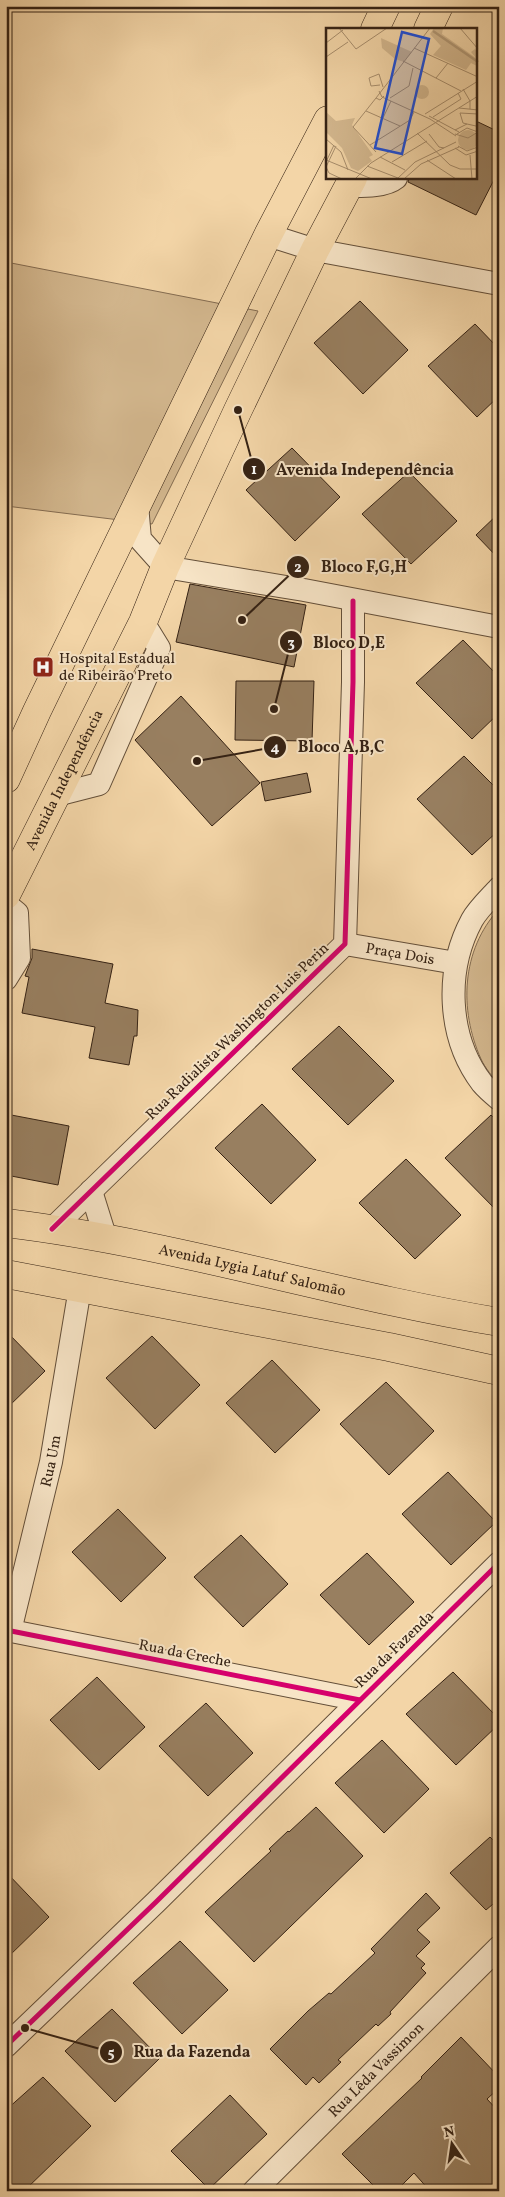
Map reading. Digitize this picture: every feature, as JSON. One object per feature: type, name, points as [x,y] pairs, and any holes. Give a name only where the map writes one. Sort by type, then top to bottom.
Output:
[{"type":"main road","points":[[375,28],[386,6]]},
{"type":"main road","points":[[428,28],[439,6]]},
{"type":"main road","points":[[6,780],[37,711],[268,235],[326,124]]},
{"type":"main road","name":"Avenida Independência","points":[[6,895],[143,622],[165,567],[314,250],[350,182]]},
{"type":"main road","name":"Avenida Lygia Latuf Salomão","points":[[6,1223],[52,1228],[268,1272],[451,1314],[499,1322]]},
{"type":"main road","points":[[6,1274],[389,1347],[499,1370]]},
{"type":"street","points":[[350,182],[391,182],[395,179]]},
{"type":"street","points":[[268,235],[314,250],[499,284]]},
{"type":"street","points":[[137,505],[140,539],[165,567],[304,590],[353,601],[499,627]]},
{"type":"street","name":"Rua Radialista Washington Luis Perin","points":[[52,1228],[345,944],[353,682],[353,601]]},
{"type":"street","points":[[499,888],[472,920],[456,963],[453,1005],[462,1046],[482,1083],[499,1099]]},
{"type":"street","points":[[6,904],[18,913],[20,958],[6,979]]},
{"type":"street","name":"Praça Dois","points":[[345,944],[456,963]]},
{"type":"street","points":[[91,1191],[106,1239]]},
{"type":"street","name":"Rua Um","points":[[8,1630],[51,1462],[80,1288]]},
{"type":"street","name":"Rua da Fazenda","points":[[6,2046],[156,1902],[499,1563]]},
{"type":"street","name":"Rua da Creche","points":[[8,1630],[360,1700]]},
{"type":"street","name":"Rua Lêda Vassimon","points":[[254,2191],[499,1948]]},
{"type":"shaded area","points":[[6,262],[258,311],[152,524],[6,506]]},
{"type":"shaded area","points":[[499,909],[499,1085],[481,1059],[469,1021],[467,1001],[471,962],[477,943],[486,925]]},
{"type":"building","points":[[478,122],[499,132],[499,170],[476,215],[408,182],[409,179],[478,179]]},
{"type":"building","points":[[360,301],[408,350],[363,394],[314,343]]},
{"type":"building","points":[[475,324],[499,349],[499,396],[477,417],[428,366]]},
{"type":"building","points":[[292,448],[340,497],[295,541],[246,490]]},
{"type":"building","points":[[409,472],[457,521],[411,564],[362,514]]},
{"type":"building","points":[[499,513],[499,559],[476,535]]},
{"type":"building","points":[[190,584],[306,605],[294,667],[176,642]]},
{"type":"building","points":[[463,640],[499,677],[499,713],[472,739],[416,683]]},
{"type":"building","points":[[236,681],[314,681],[312,741],[235,740]]},
{"type":"building","points":[[181,696],[260,783],[212,826],[135,740]]},
{"type":"building","points":[[464,756],[499,791],[499,830],[472,855],[417,799]]},
{"type":"building","points":[[307,773],[311,792],[265,801],[261,782]]},
{"type":"building","points":[[32,949],[113,964],[105,1003],[138,1010],[137,1036],[134,1036],[129,1065],[89,1058],[95,1027],[22,1013],[29,977],[25,976],[32,958]]},
{"type":"building","points":[[339,1026],[394,1081],[348,1125],[292,1069]]},
{"type":"building","points":[[262,1104],[316,1160],[271,1204],[215,1148]]},
{"type":"building","points":[[6,1114],[69,1126],[58,1185],[6,1175]]},
{"type":"building","points":[[491,1115],[499,1123],[499,1213],[445,1158]]},
{"type":"building","points":[[406,1159],[461,1215],[415,1259],[359,1203]]},
{"type":"building","points":[[6,1331],[45,1371],[6,1409]]},
{"type":"building","points":[[152,1336],[200,1385],[155,1429],[106,1378]]},
{"type":"building","points":[[272,1360],[320,1410],[275,1453],[226,1403]]},
{"type":"building","points":[[386,1382],[434,1431],[389,1475],[340,1424]]},
{"type":"building","points":[[448,1472],[496,1522],[451,1565],[402,1514]]},
{"type":"building","points":[[118,1509],[166,1558],[121,1602],[72,1552]]},
{"type":"building","points":[[241,1535],[288,1584],[243,1627],[194,1577]]},
{"type":"building","points":[[367,1553],[414,1602],[369,1645],[320,1595]]},
{"type":"building","points":[[453,1672],[499,1719],[499,1724],[456,1765],[406,1714]]},
{"type":"building","points":[[97,1677],[145,1727],[99,1770],[50,1720]]},
{"type":"building","points":[[206,1703],[253,1753],[208,1796],[159,1746]]},
{"type":"building","points":[[382,1740],[429,1789],[384,1833],[335,1783]]},
{"type":"building","points":[[316,1807],[363,1856],[254,1962],[205,1912],[271,1851],[269,1849],[288,1831]]},
{"type":"building","points":[[490,1837],[499,1846],[499,1899],[486,1910],[450,1873]]},
{"type":"building","points":[[6,1872],[49,1917],[6,1959]]},
{"type":"building","points":[[426,1893],[440,1908],[417,1930],[430,1942],[416,1956],[425,1964],[421,1968],[426,1973],[390,2012],[391,2014],[378,2026],[376,2024],[338,2060],[341,2062],[319,2083],[313,2077],[306,2085],[270,2049],[308,2011],[329,1993],[331,1994],[375,1953],[371,1949]]},
{"type":"building","points":[[180,1941],[228,1990],[182,2034],[133,1983]]},
{"type":"building","points":[[112,2009],[160,2058],[115,2102],[65,2051]]},
{"type":"building","points":[[461,2037],[499,2077],[499,2088],[487,2099],[499,2112],[499,2191],[430,2191],[414,2173],[396,2191],[379,2191],[342,2154],[422,2078]]},
{"type":"building","points":[[43,2077],[91,2126],[24,2191],[6,2191],[6,2110]]},
{"type":"building","points":[[230,2095],[267,2134],[209,2189],[171,2151]]},
{"type":"cycle path","points":[[52,1229],[345,944],[353,682],[353,601]]},
{"type":"cycle path","points":[[6,2046],[156,1902],[499,1563]]},
{"type":"cycle path","points":[[6,1630],[360,1700]]},
{"type":"place","name":"Avenida Independência","points":[[238,410]]},
{"type":"place","name":"Bloco F,G,H","points":[[242,620]]},
{"type":"place","name":"Hospital Estadual de Ribeirão Preto","points":[[43,667]]},
{"type":"place","name":"Bloco D,E","points":[[274,709]]},
{"type":"place","name":"Bloco A,B,C","points":[[197,761]]},
{"type":"place","name":"Rua da Fazenda","points":[[25,2028]]}]
